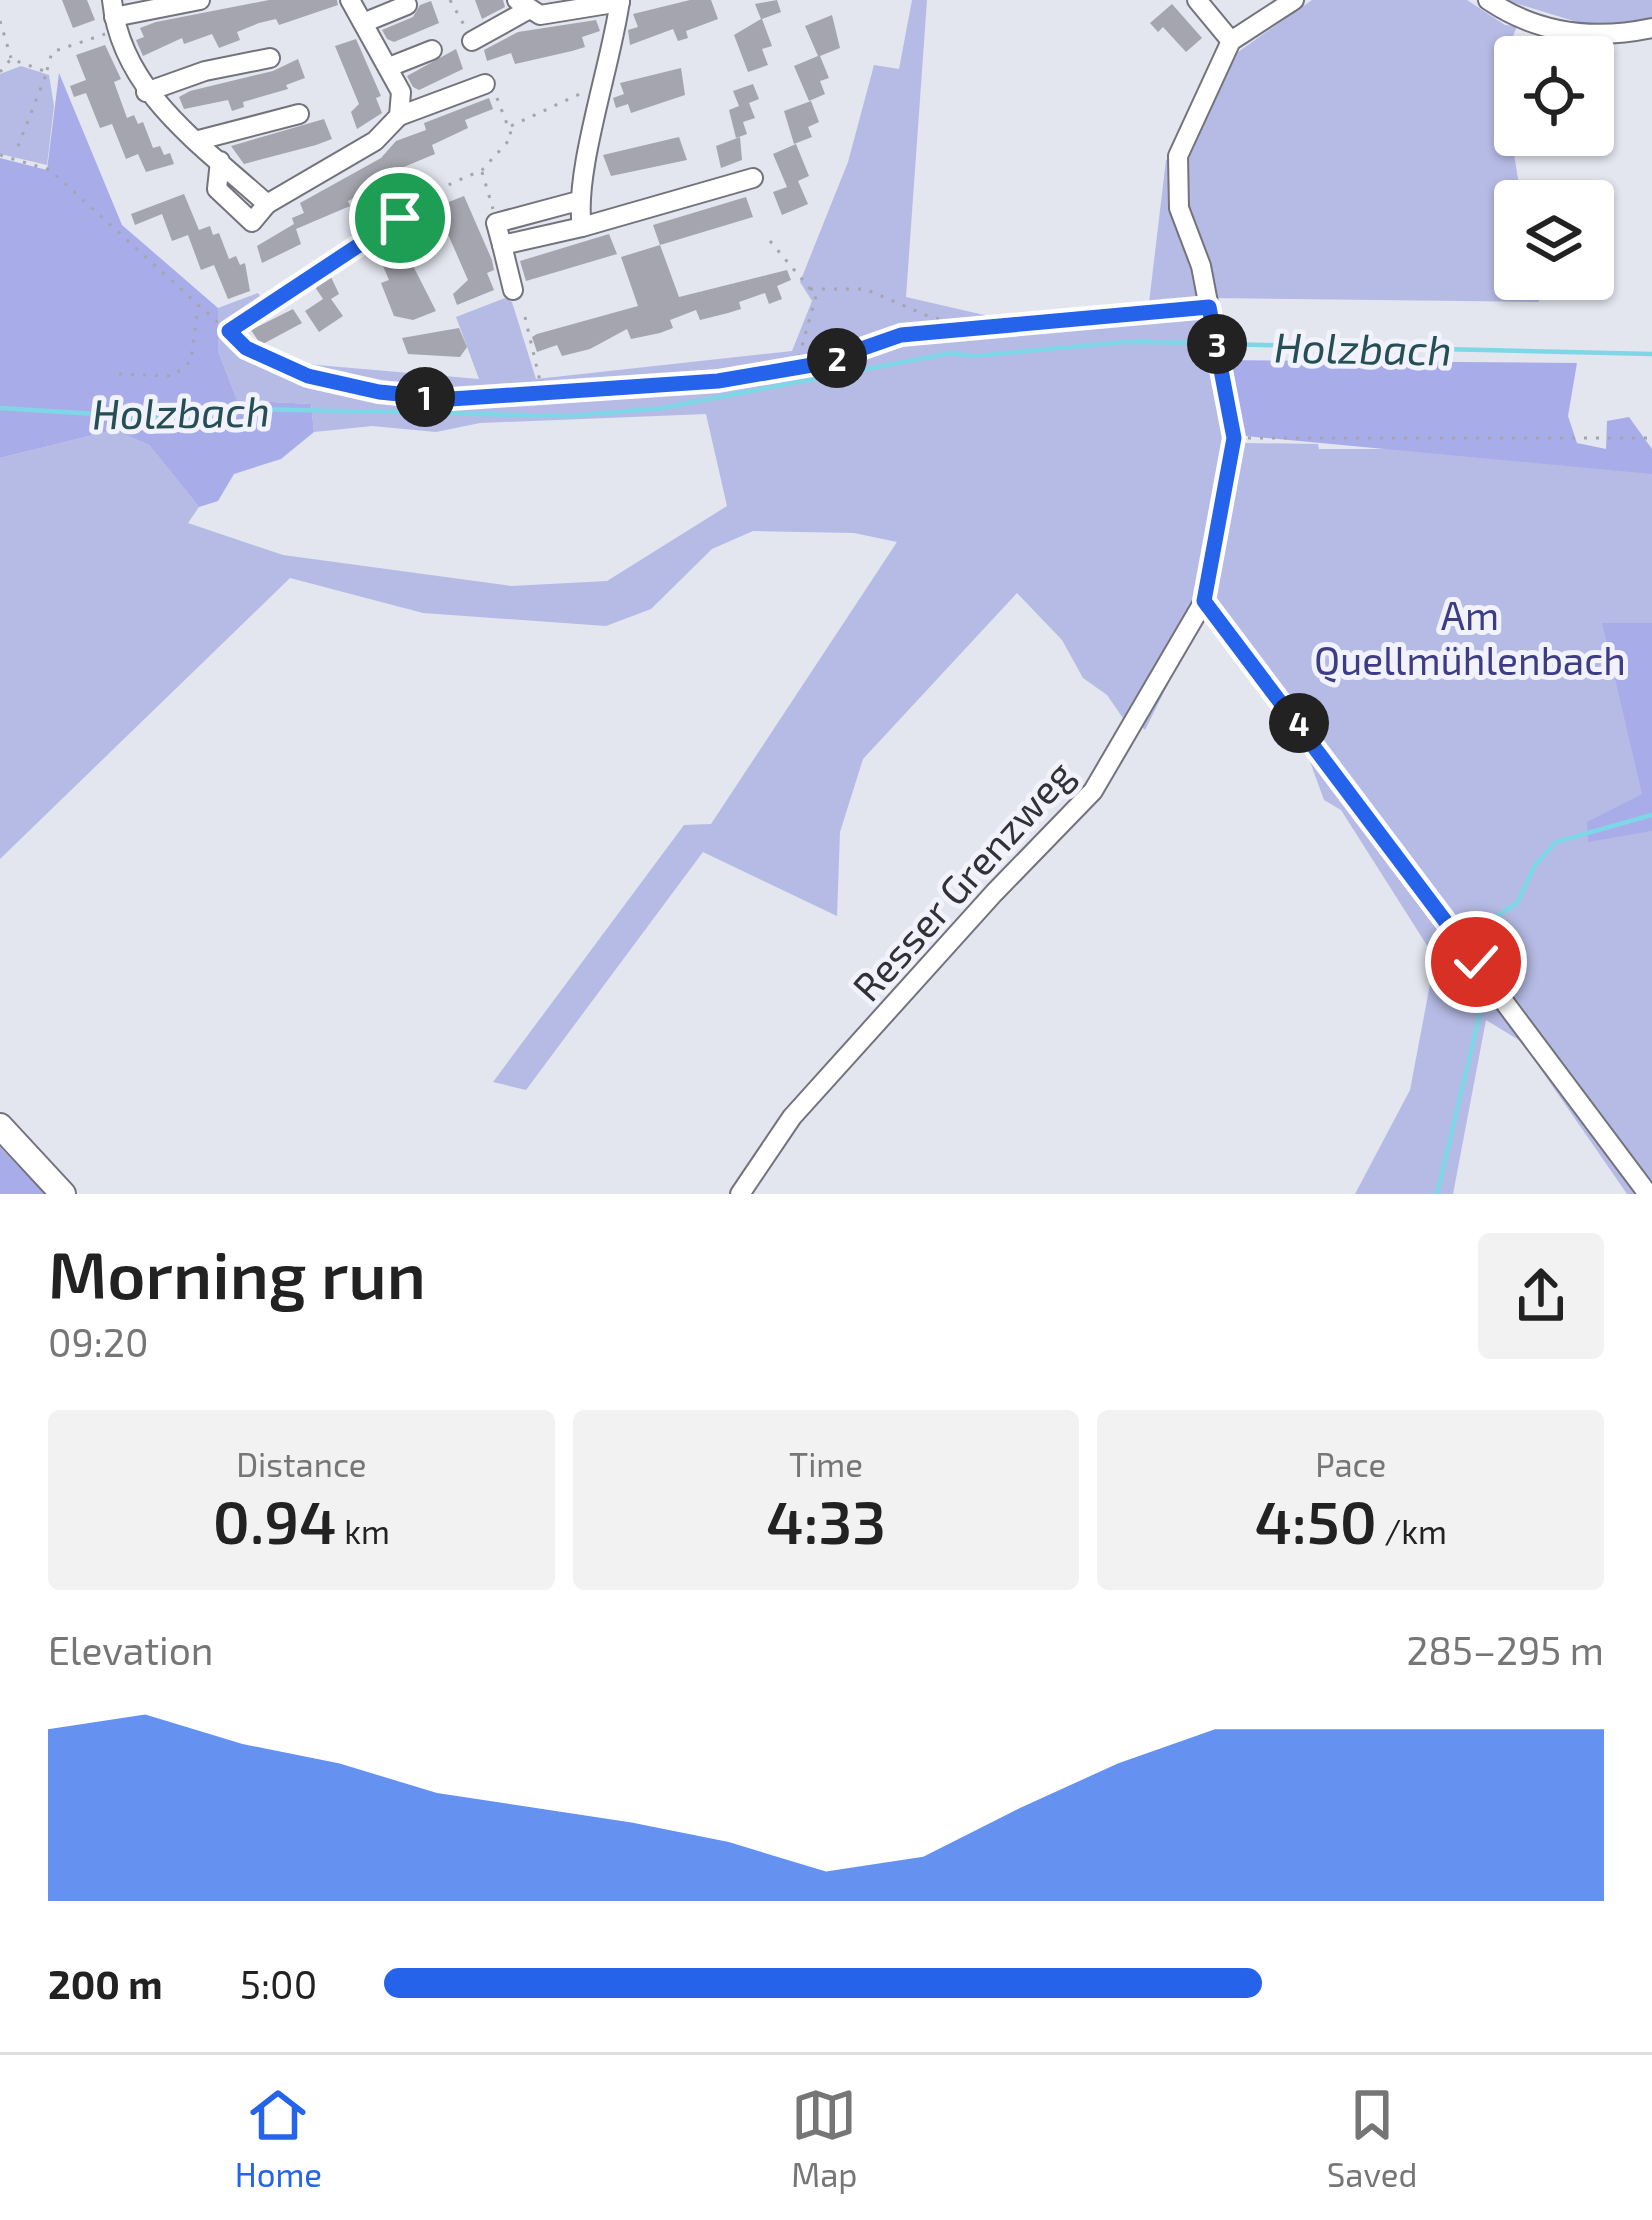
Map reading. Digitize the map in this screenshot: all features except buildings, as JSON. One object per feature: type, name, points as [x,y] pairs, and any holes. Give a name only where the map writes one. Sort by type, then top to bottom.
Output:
[{"type":"main road","points":[[0,1126],[63,1194]]},
{"type":"street","points":[[200,0],[114,16],[146,92],[267,204],[375,141],[399,116],[488,83]]},
{"type":"street","points":[[350,0],[401,92],[399,116]]},
{"type":"street","points":[[1196,0],[1231,41]]},
{"type":"street","points":[[1234,438],[1209,307],[1175,184],[1178,156],[1231,41],[1294,0]]},
{"type":"street","points":[[1488,0],[1523,20],[1588,36],[1652,28]]},
{"type":"street","points":[[472,40],[521,5],[540,15],[620,1],[607,81],[578,201],[583,227]]},
{"type":"street","points":[[362,23],[407,5]]},
{"type":"street","points":[[389,67],[432,50]]},
{"type":"street","points":[[146,92],[270,58]]},
{"type":"street","points":[[199,140],[299,114]]},
{"type":"street","points":[[502,245],[753,178]]},
{"type":"street","points":[[513,290],[496,223],[578,201]]},
{"type":"street","name":"Resser Grenzweg","points":[[740,1194],[792,1118],[1093,791],[1204,601],[1234,438]]},
{"type":"street","points":[[1204,601],[1648,1194]]},
{"type":"path","points":[[450,0],[472,40]]},
{"type":"path","points":[[14,155],[52,52],[114,16]]},
{"type":"path","points":[[0,21],[11,59]]},
{"type":"path","points":[[11,59],[46,72]]},
{"type":"path","points":[[0,72],[11,59]]},
{"type":"path","points":[[511,126],[607,81]]},
{"type":"path","points":[[229,331],[437,190],[482,170],[512,137],[488,83]]},
{"type":"path","points":[[0,155],[14,155],[50,170],[246,348],[308,376],[379,392],[451,399],[718,381],[796,366],[901,335],[974,325]]},
{"type":"path","points":[[482,170],[496,223]]},
{"type":"path","points":[[770,241],[816,296],[796,366]]},
{"type":"path","points":[[810,289],[866,289],[930,317],[974,325],[1019,326],[1209,307]]},
{"type":"path","points":[[119,374],[173,376],[191,361],[198,304]]},
{"type":"path","points":[[525,316],[544,395]]},
{"type":"path","points":[[1234,438],[1652,438]]},
{"type":"green space","name":"Am Quellmühlenbach","points":[[912,0],[927,0],[906,297],[1006,320],[1149,303],[1166,160],[1183,156],[1238,52],[1312,0],[1467,0],[1505,25],[1517,26],[1514,36],[1494,36],[1494,156],[1514,156],[1518,180],[1494,180],[1494,300],[1539,302],[1216,298],[1231,435],[1244,443],[1318,444],[1319,449],[1652,449],[1652,1194],[1627,1194],[1522,1042],[1486,1020],[1453,1194],[1355,1194],[1410,1090],[1435,958],[1341,810],[1324,800],[1285,693],[1209,602],[1145,730],[1131,715],[1125,721],[1107,695],[1083,678],[1062,640],[1017,593],[863,759],[840,832],[837,916],[703,852],[526,1090],[493,1082],[684,825],[711,824],[897,542],[854,533],[753,531],[712,549],[651,609],[606,626],[423,613],[290,578],[0,859],[0,458],[114,430],[149,445],[199,507],[188,523],[283,555],[511,586],[607,581],[727,506],[706,414],[480,423],[436,432],[372,426],[314,432],[311,404],[237,400],[218,351],[218,308],[258,293],[268,307],[238,331],[282,362],[479,379],[456,317],[505,298],[512,302],[536,379],[792,351],[812,301],[800,282],[848,162],[874,65],[899,69]]},
{"type":"green space","points":[[1505,0],[1652,0],[1652,20],[1590,26]]},
{"type":"green space","points":[[21,66],[49,75],[54,106],[47,165],[0,154],[0,74]]},
{"type":"shaded area","points":[[59,73],[122,225],[218,308],[218,351],[237,400],[311,404],[314,432],[281,459],[234,474],[218,501],[199,507],[149,445],[114,430],[0,458],[0,158],[47,170]]},
{"type":"shaded area","points":[[1223,360],[1577,363],[1568,416],[1577,443],[1606,449],[1607,421],[1629,417],[1652,449],[1652,474],[1234,435]]},
{"type":"shaded area","points":[[1602,623],[1652,623],[1652,831],[1588,842],[1587,822],[1642,794]]},
{"type":"shaded area","points":[[0,1147],[45,1194],[0,1194]]},
{"type":"waterway","name":"Holzbach","points":[[0,408],[176,419],[250,409],[570,416],[662,408],[951,353],[974,356],[1125,342],[1211,343]]},
{"type":"waterway","name":"Holzbach","points":[[1222,344],[1652,354]]},
{"type":"waterway","points":[[1465,937],[1517,903],[1535,865],[1556,842],[1652,815]]},
{"type":"waterway","points":[[1437,1194],[1484,996],[1481,984]]},
{"type":"route","points":[[400,218],[229,331],[246,348],[308,376],[379,392],[451,399],[588,394],[606,388],[718,381],[818,364],[901,335],[1209,307],[1233,412],[1234,438],[1204,601],[1476,962]]}]
